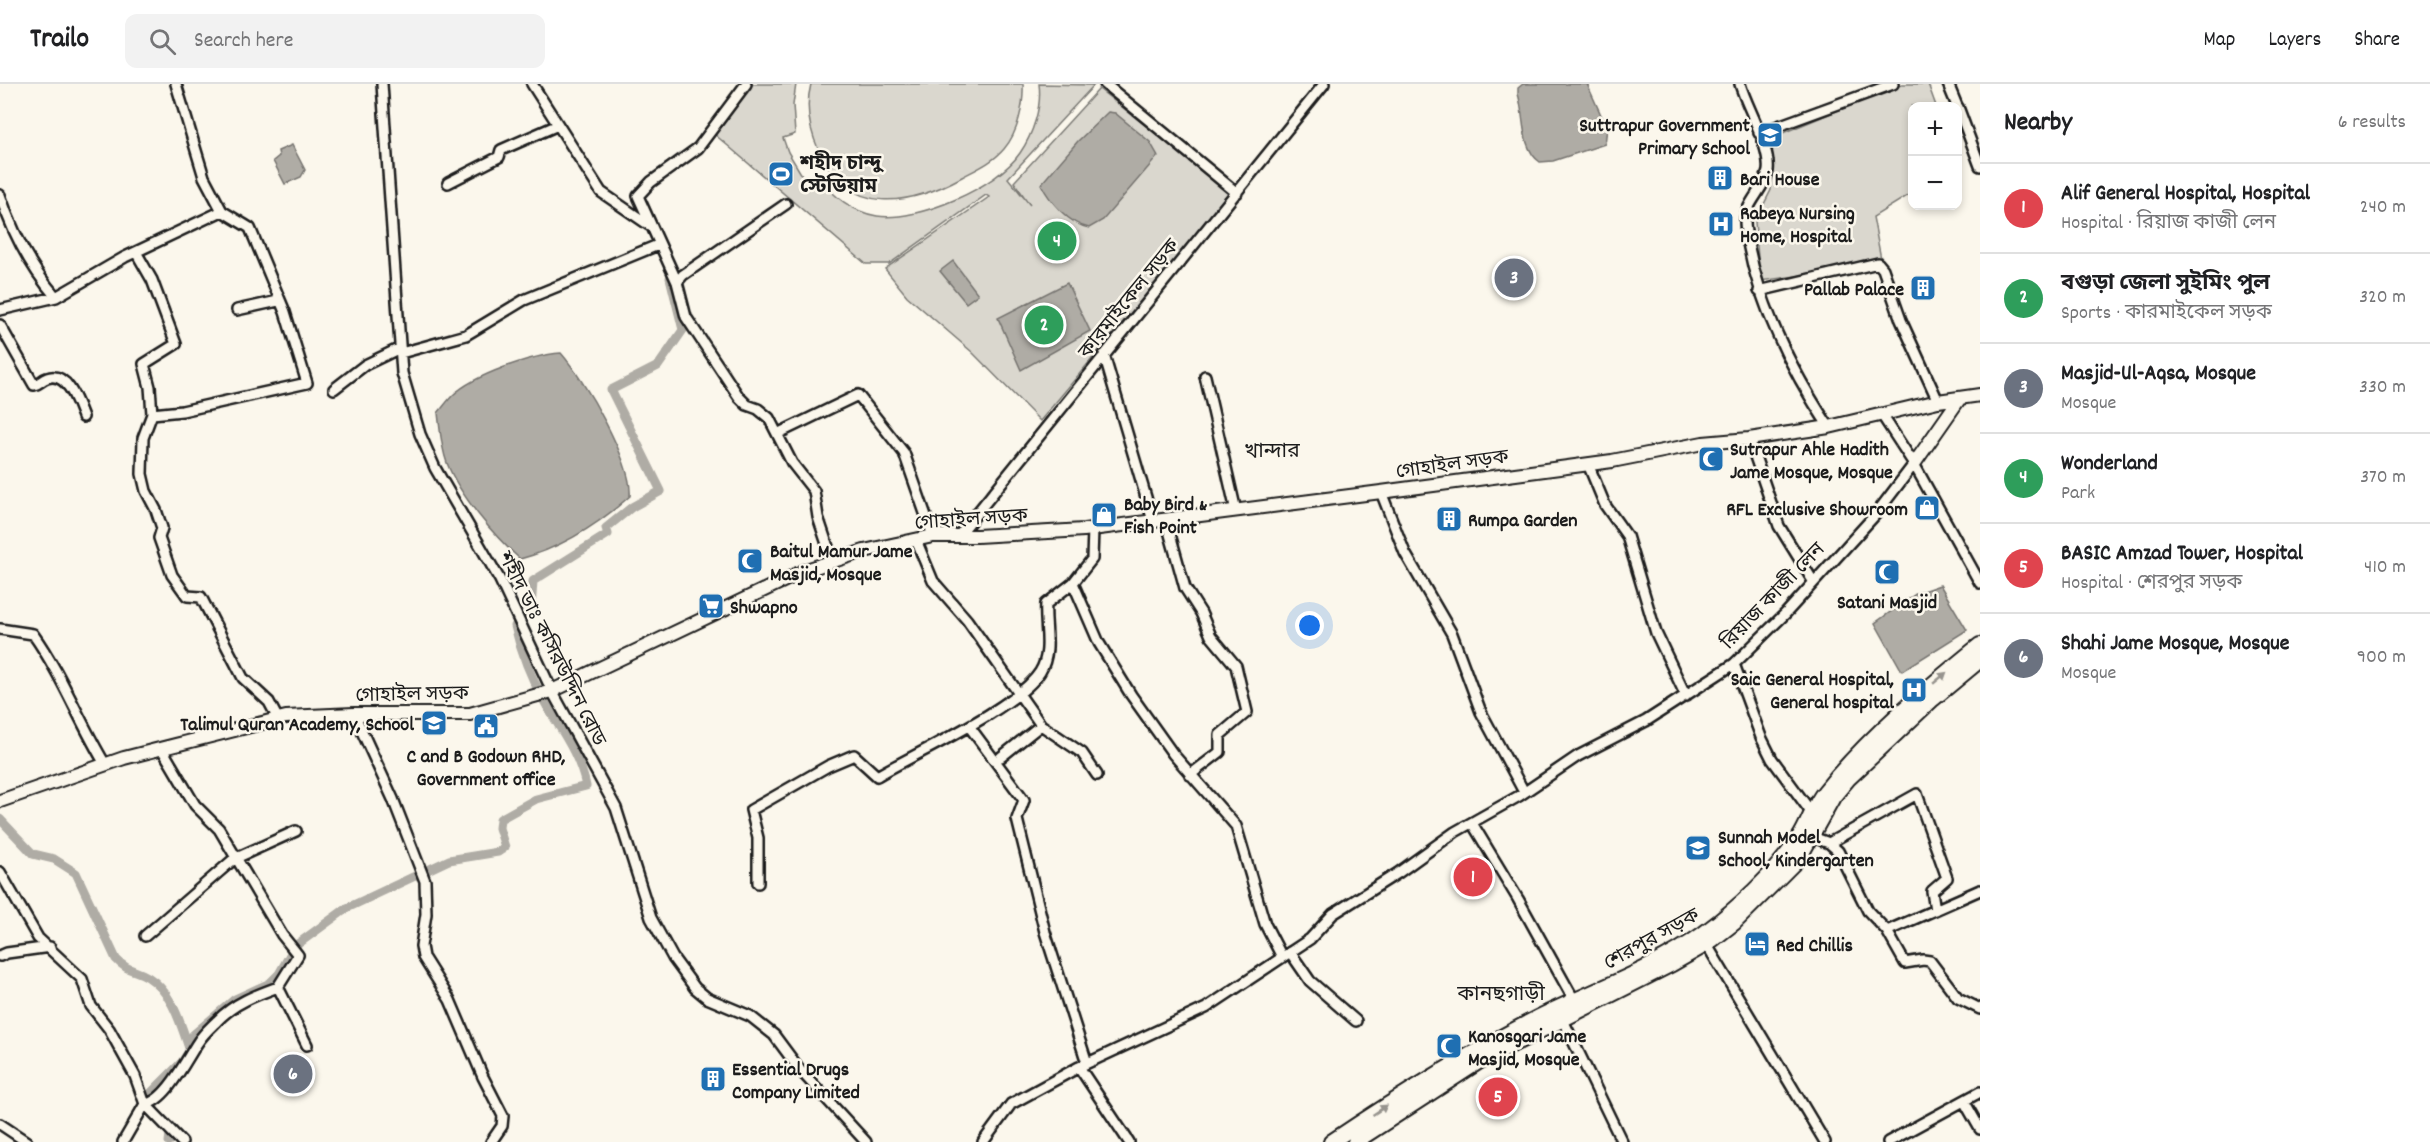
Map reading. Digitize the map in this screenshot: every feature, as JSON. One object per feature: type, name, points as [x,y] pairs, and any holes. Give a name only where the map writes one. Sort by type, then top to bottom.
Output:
[{"type":"highway","name":"শেরপুর সড়ক","points":[[1807,835],[1811,812],[1824,792],[1925,691],[1980,645]]},
{"type":"highway","name":"শেরপুর সড়ক","points":[[1331,1142],[1414,1087],[1704,940],[1766,880],[1807,835],[1848,779],[1933,699],[1980,660]]},
{"type":"highway","name":"শেরপুর সড়ক","points":[[1355,1142],[1369,1138],[1480,1060],[1560,1013],[1574,1000],[1704,940]]},
{"type":"main road","name":"গোহাইল সড়ক","points":[[0,801],[105,764],[278,719],[354,714],[470,714],[544,693],[787,579],[833,562],[933,536],[960,534],[977,536],[1093,529],[1381,492],[1588,464],[1703,443],[1749,439],[1829,427],[1938,401],[1980,395]]},
{"type":"main road","name":"রিয়াজ কাজী লেন","points":[[1914,464],[1960,398]]},
{"type":"street","points":[[152,414],[182,411],[307,383],[285,312],[250,228],[222,211],[204,177],[176,84]]},
{"type":"street","name":"শহীদ ডাঃ কসিরউদ্দিন রোড","points":[[382,84],[400,350],[408,394],[435,468],[508,596],[522,626],[544,693],[616,808],[651,918],[673,958],[695,988],[707,998],[750,1016],[774,1035],[800,1070],[866,1142]]},
{"type":"street","points":[[532,84],[601,192],[650,226]]},
{"type":"street","points":[[746,84],[698,147],[651,182],[638,196],[658,245],[677,282],[686,317],[747,405],[758,409],[769,418],[779,433],[792,463],[814,491],[818,517],[833,562]]},
{"type":"street","points":[[1106,84],[1237,193]]},
{"type":"street","name":"কারমাইকেল সড়ক","points":[[960,534],[1324,84]]},
{"type":"street","points":[[1740,84],[1767,156],[1768,171],[1760,192],[1745,216],[1746,236],[1759,291],[1788,360],[1829,427]]},
{"type":"street","points":[[1759,133],[1893,84]]},
{"type":"street","points":[[1948,84],[1955,102]]},
{"type":"street","points":[[1962,120],[1980,166]]},
{"type":"street","points":[[448,183],[499,157],[501,150],[558,125]]},
{"type":"street","points":[[0,195],[7,215],[34,268],[56,297]]},
{"type":"street","points":[[677,282],[683,275],[786,204]]},
{"type":"street","points":[[0,310],[56,297],[136,252],[222,211]]},
{"type":"street","points":[[334,389],[365,365],[400,350],[466,335],[524,300],[658,245]]},
{"type":"street","points":[[136,252],[152,280],[176,344],[144,364],[150,387],[152,414],[143,438],[145,449],[142,474],[146,491],[162,528],[159,538],[172,575],[187,596],[201,597],[243,678],[269,702],[278,719]]},
{"type":"street","points":[[1759,291],[1878,263],[1883,269],[1901,320],[1938,401]]},
{"type":"street","points":[[237,310],[279,301]]},
{"type":"street","points":[[0,326],[34,385],[47,378],[62,381],[70,388],[83,417]]},
{"type":"street","points":[[1104,355],[1185,588],[1201,613],[1211,636],[1236,666],[1247,712],[1220,735],[1220,752],[1190,775]]},
{"type":"street","points":[[1205,376],[1236,511]]},
{"type":"street","points":[[779,433],[858,395],[904,453],[933,536]]},
{"type":"street","points":[[1882,415],[1914,464],[1980,583]]},
{"type":"street","points":[[1749,439],[1779,526],[1813,581]]},
{"type":"street","points":[[1588,464],[1605,505],[1627,536],[1656,633],[1686,696]]},
{"type":"street","name":"রিয়াজ কাজী লেন","points":[[983,1142],[1011,1104],[1083,1065],[1206,1008],[1310,939],[1332,914],[1578,756],[1646,721],[1734,664],[1786,613],[1876,514],[1914,464]]},
{"type":"street","points":[[1381,492],[1405,553],[1452,634],[1480,712],[1524,792]]},
{"type":"street","points":[[758,883],[758,838],[751,810],[828,766],[854,755],[877,776],[969,726],[1018,694],[1040,672],[1048,646],[1046,604],[1073,583],[1092,559],[1093,529]]},
{"type":"street","points":[[916,540],[933,581],[967,620],[1041,725],[1082,753],[1096,775]]},
{"type":"street","points":[[1073,583],[1113,669],[1190,775],[1236,826],[1265,924],[1286,955],[1310,981],[1356,1021]]},
{"type":"street","points":[[0,629],[33,634],[54,663],[81,725],[105,764]]},
{"type":"street","points":[[1734,664],[1761,738],[1772,759],[1811,812]]},
{"type":"street","points":[[354,714],[381,771],[423,874],[426,914],[423,957],[450,1000],[483,1077],[503,1116],[502,1126],[491,1142]]},
{"type":"street","points":[[1001,757],[1041,725]]},
{"type":"street","points":[[969,726],[1024,800],[1017,819],[1045,932],[1083,1065],[1129,1142]]},
{"type":"street","points":[[123,1142],[150,1103],[184,1068],[198,1041],[219,1019],[249,997],[278,987],[298,956],[234,859],[219,829],[195,805],[162,749]]},
{"type":"street","points":[[1829,843],[1917,794],[1947,878],[1932,891],[1935,910]]},
{"type":"street","points":[[1472,823],[1518,898],[1574,1000]]},
{"type":"street","points":[[145,936],[234,859],[296,831]]},
{"type":"street","points":[[1807,835],[1829,843],[1845,862],[1868,911],[1887,931],[1905,963],[1930,961],[1958,998],[1980,1009]]},
{"type":"street","points":[[0,872],[38,938],[82,979],[91,1006],[109,1029],[150,1103],[182,1142]]},
{"type":"street","points":[[1887,931],[1980,890]]},
{"type":"street","points":[[1704,940],[1825,1142]]},
{"type":"street","points":[[0,956],[7,952],[50,947]]},
{"type":"street","points":[[278,987],[307,1045]]},
{"type":"street","points":[[1560,1013],[1622,1142]]},
{"type":"street","points":[[1888,1142],[1980,1092]]},
{"type":"street","points":[[1964,1101],[1980,1129]]},
{"type":"street","points":[[0,1124],[27,1142]]},
{"type":"shaded area","points":[[749,84],[796,84],[793,105],[795,134],[783,138],[788,152],[806,182],[817,177],[844,202],[868,214],[894,216],[934,208],[955,200],[994,178],[1009,166],[1029,137],[1038,111],[1039,84],[1094,85],[1008,178],[1030,205],[1014,182],[1099,89],[1231,193],[1040,421],[972,352],[907,296],[885,269],[989,197],[986,195],[889,264],[866,264],[713,133]]},
{"type":"shaded area","points":[[811,84],[1023,84],[1023,92],[1021,110],[1013,135],[995,158],[942,187],[901,199],[882,200],[863,196],[847,187],[832,172],[819,151],[810,126],[808,110]]},
{"type":"shaded area","points":[[1523,84],[1587,84],[1607,128],[1605,144],[1553,161],[1540,162],[1529,148],[1524,131],[1518,94],[1518,88]]},
{"type":"shaded area","points":[[1902,84],[1928,84],[1935,102],[1908,102],[1908,195],[1873,217],[1882,264],[1760,281],[1755,222],[1771,190],[1773,137]]},
{"type":"shaded area","points":[[1108,112],[1115,113],[1150,142],[1158,156],[1103,220],[1089,228],[1067,217],[1049,198],[1041,184],[1078,141]]},
{"type":"shaded area","points":[[292,145],[305,170],[301,177],[285,184],[273,161],[279,156],[278,151]]},
{"type":"shaded area","points":[[953,261],[978,294],[966,303],[940,271]]},
{"type":"shaded area","points":[[1067,283],[1090,331],[1021,370],[998,318]]},
{"type":"shaded area","points":[[561,353],[594,401],[616,443],[629,481],[630,496],[579,534],[565,542],[520,559],[499,539],[460,489],[443,451],[438,413],[453,395],[489,373],[520,362]]},
{"type":"shaded area","points":[[1940,585],[1967,630],[1902,671],[1875,623],[1917,593]]},
{"type":"waterway","points":[[154,1107],[149,1095],[182,1062],[190,1050],[193,1035],[235,999],[270,983],[279,974],[295,946],[347,908],[449,860],[498,852],[505,847],[499,828],[500,819],[536,799],[586,786],[574,751],[530,673],[515,626],[531,609],[533,581],[608,534],[606,528],[632,507],[661,491],[611,390],[658,366],[683,330],[670,278]]},
{"type":"waterway","points":[[0,819],[33,854],[54,859],[76,873],[116,959],[128,968],[148,977],[163,991],[174,1008],[189,1048]]},
{"type":"waterway","points":[[169,1142],[171,1126]]},
{"type":"place","name":"Suttrapur Government Primary School","points":[[1770,135]]},
{"type":"place","name":"শহীদ চান্দু স্টেডিয়াম","points":[[781,174]]},
{"type":"place","name":"Bari House","points":[[1720,178]]},
{"type":"place","name":"Rabeya Nursing Home, Hospital","points":[[1721,224]]},
{"type":"place","name":"Wonderland","points":[[1057,241]]},
{"type":"place","name":"Masjid-Ul-Aqsa, Mosque","points":[[1514,278]]},
{"type":"place","name":"Pallab Palace","points":[[1923,288]]},
{"type":"place","name":"বগুড়া জেলা সুইমিং পুল","points":[[1044,325]]},
{"type":"place","name":"Sutrapur Ahle Hadith Jame Mosque, Mosque","points":[[1711,459]]},
{"type":"place","name":"RFL Exclusive Showroom","points":[[1927,508]]},
{"type":"place","name":"Baby Bird & Fish Point","points":[[1104,515]]},
{"type":"place","name":"Rumpa Garden","points":[[1449,519]]},
{"type":"place","name":"Baitul Mamur Jame Masjid, Mosque","points":[[750,561]]},
{"type":"place","name":"Satani Masjid","points":[[1887,572]]},
{"type":"place","name":"Shwapno","points":[[711,606]]},
{"type":"place","name":"Saic General Hospital, General hospital","points":[[1914,690]]},
{"type":"place","name":"Talimul Quran Academy, School","points":[[434,723]]},
{"type":"place","name":"C and B Godown RHD, Government office","points":[[486,726]]},
{"type":"place","name":"Sunnah Model School, Kindergarten","points":[[1698,848]]},
{"type":"place","name":"Alif General Hospital, Hospital","points":[[1473,877]]},
{"type":"place","name":"Red Chillis","points":[[1757,944]]},
{"type":"place","name":"Kanosgari Jame Masjid, Mosque","points":[[1449,1046]]},
{"type":"place","name":"Shahi Jame Mosque, Mosque","points":[[293,1074]]},
{"type":"place","name":"Essential Drugs Company Limited","points":[[713,1079]]},
{"type":"place","name":"BASIC Amzad Tower, Hospital","points":[[1498,1097]]},
{"type":"district","name":"খান্দার","points":[[1272,450]]},
{"type":"district","name":"কানছগাড়ী","points":[[1501,993]]}]
